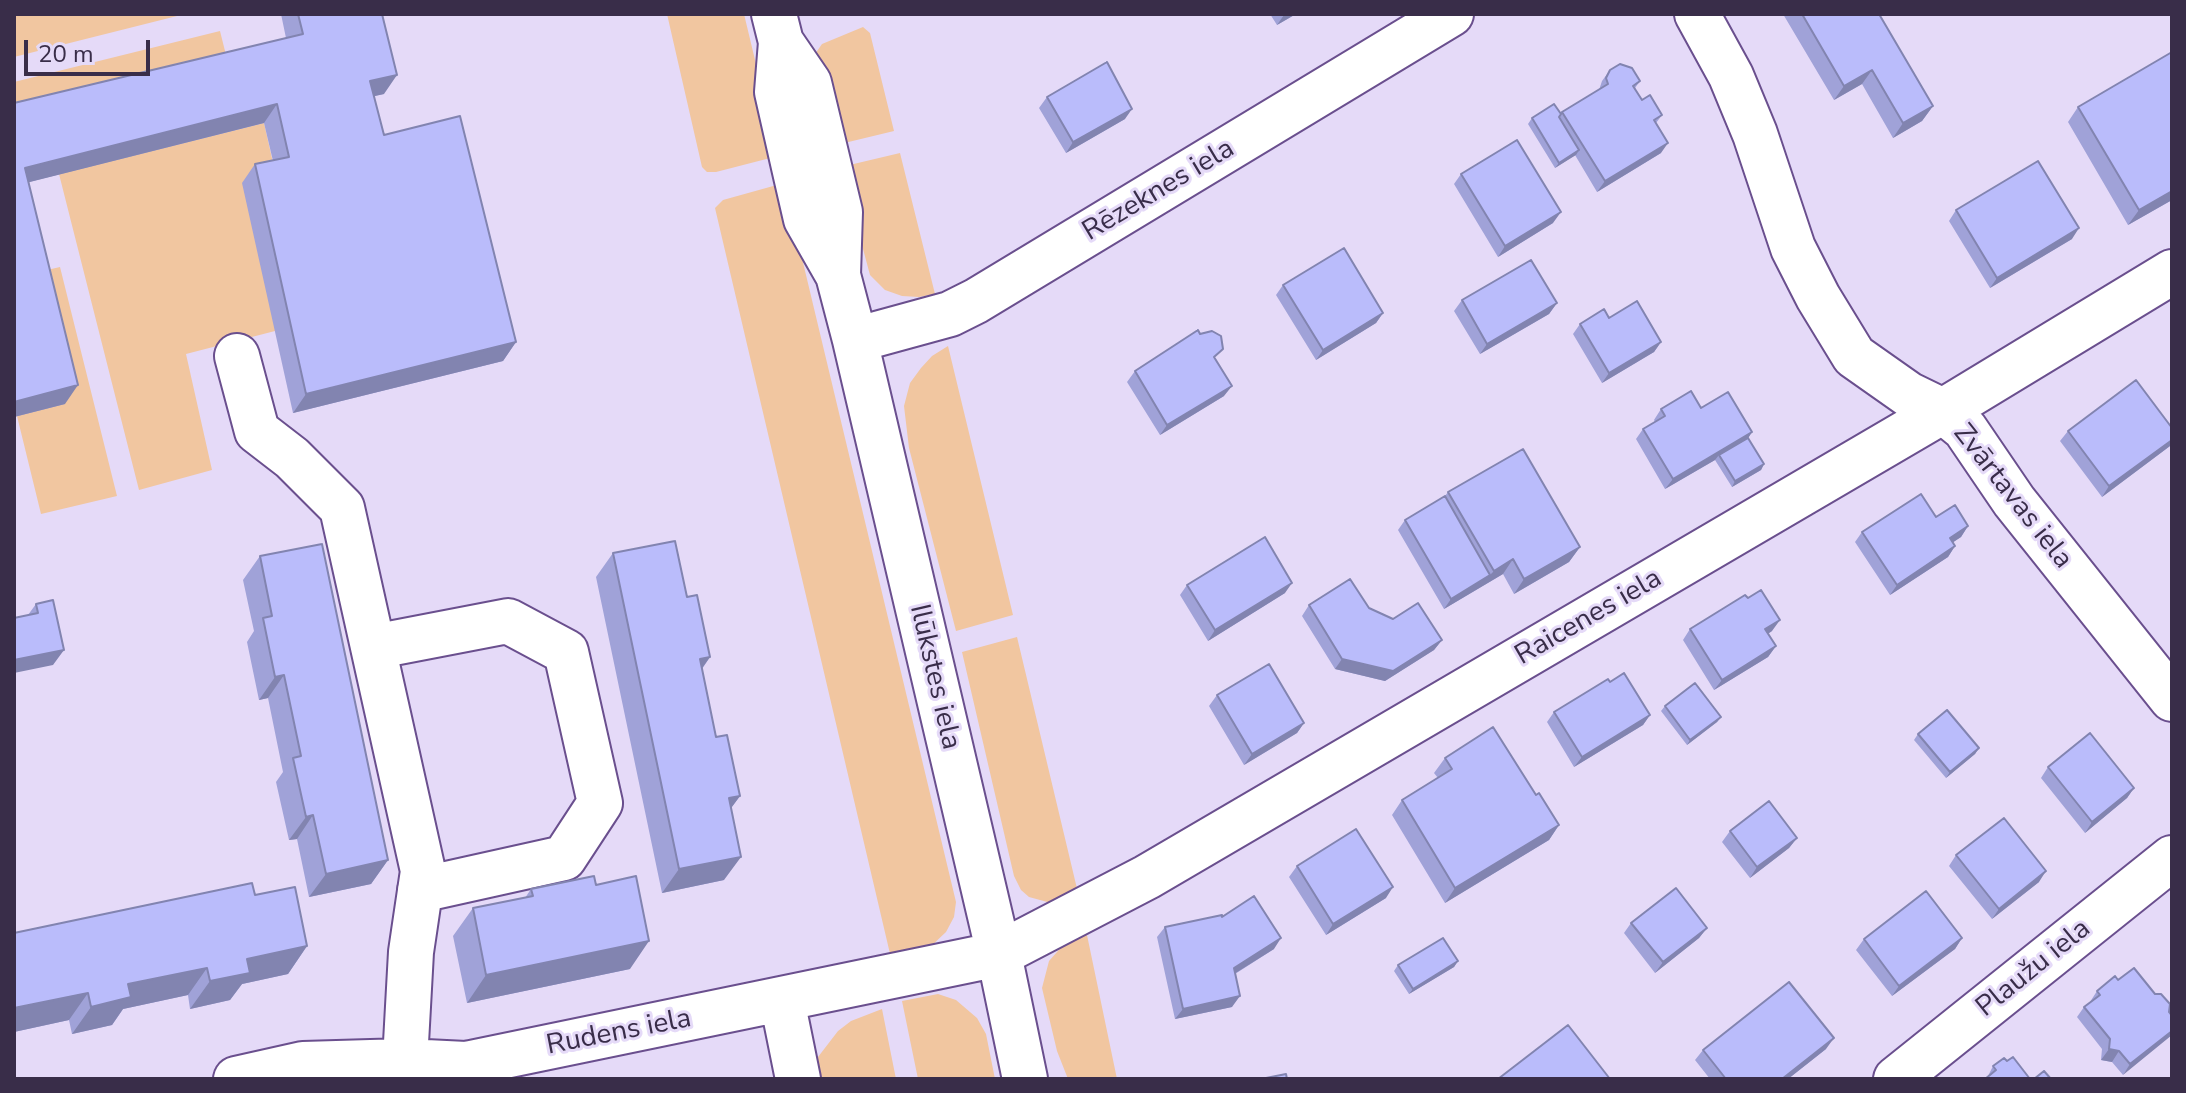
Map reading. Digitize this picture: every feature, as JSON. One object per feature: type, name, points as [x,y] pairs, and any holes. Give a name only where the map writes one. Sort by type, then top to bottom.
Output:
[{"type":"street","name":"Rēzeknes iela","points":[[855,340],[950,314],[976,301],[1451,14]]},
{"type":"street","name":"Zvārtavas iela","points":[[1697,14],[1731,76],[1755,134],[1793,248],[1854,356],[1908,394],[1943,411],[1965,429],[2014,501],[2172,699]]},
{"type":"street","name":"Ilūkstes iela","points":[[778,28],[809,83],[840,212],[838,275],[999,954],[1025,1079]]},
{"type":"street","name":"Raicenes iela","points":[[999,954],[1147,877],[1943,411],[2172,272]]},
{"type":"street","points":[[237,356],[257,431],[292,458],[342,508],[423,871],[411,952],[405,1061]]},
{"type":"street","points":[[373,647],[508,621],[566,652],[600,803],[564,858],[420,890]]},
{"type":"street","name":"Plaužu iela","points":[[1896,1079],[2172,858]]},
{"type":"street","name":"Rudens iela","points":[[236,1079],[303,1064],[405,1061],[466,1064],[999,954]]},
{"type":"street","points":[[782,1000],[798,1079]]},
{"type":"shaded area","points":[[14,14],[185,14],[14,57]]},
{"type":"shaded area","points":[[667,14],[744,14],[778,156],[716,172],[707,172],[702,167]]},
{"type":"shaded area","points":[[863,27],[870,33],[894,131],[836,145],[815,54],[822,44]]},
{"type":"shaded area","points":[[220,31],[229,67],[14,118],[14,82]]},
{"type":"shaded area","points":[[264,123],[276,176],[275,331],[186,354],[212,470],[139,490],[59,174]]},
{"type":"shaded area","points":[[900,153],[935,294],[902,296],[885,290],[870,275],[841,167]]},
{"type":"shaded area","points":[[784,183],[956,902],[954,917],[946,932],[927,950],[891,958],[715,208],[723,200]]},
{"type":"shaded area","points":[[60,267],[117,496],[41,514],[17,416],[34,273]]},
{"type":"shaded area","points":[[948,346],[1013,615],[956,631],[909,448],[904,406],[910,383],[921,368]]},
{"type":"shaded area","points":[[1017,637],[1079,897],[1051,903],[1029,897],[1021,890],[1014,876],[962,652]]},
{"type":"shaded area","points":[[1087,935],[1117,1079],[1068,1079],[1057,1051],[1042,988],[1049,961],[1065,943]]},
{"type":"shaded area","points":[[938,994],[956,1000],[977,1018],[986,1034],[995,1079],[918,1079],[902,1001]]},
{"type":"shaded area","points":[[882,1009],[896,1079],[812,1079],[818,1057],[838,1031],[851,1021]]},
{"type":"building","points":[[298,14],[382,14],[397,75],[370,81],[384,135],[460,116],[516,342],[306,394],[255,164],[289,157],[277,104],[25,168],[78,385],[14,402],[14,103],[303,34]]},
{"type":"building","points":[[1802,14],[1879,14],[1933,106],[1903,123],[1872,70],[1844,86]]},
{"type":"building","points":[[2172,52],[2172,191],[2139,210],[2078,107]]},
{"type":"building","points":[[1107,62],[1132,109],[1073,142],[1047,97]]},
{"type":"building","points":[[1620,64],[1632,68],[1640,81],[1633,86],[1642,100],[1650,95],[1662,115],[1654,120],[1668,143],[1605,181],[1562,112],[1608,84],[1606,78],[1610,70]]},
{"type":"building","points":[[1554,104],[1579,150],[1559,163],[1532,118]]},
{"type":"building","points":[[1517,140],[1561,212],[1505,246],[1461,174]]},
{"type":"building","points":[[2038,161],[2079,228],[1997,278],[1956,210]]},
{"type":"building","points":[[1344,248],[1383,313],[1323,350],[1283,285]]},
{"type":"building","points":[[1531,260],[1557,303],[1487,344],[1462,300]]},
{"type":"building","points":[[1637,301],[1661,342],[1609,373],[1580,324],[1604,309],[1609,318]]},
{"type":"building","points":[[1198,330],[1200,334],[1212,331],[1221,336],[1223,349],[1214,357],[1232,386],[1167,425],[1135,371]]},
{"type":"building","points":[[2136,380],[2172,428],[2172,440],[2109,486],[2068,431]]},
{"type":"building","points":[[1691,391],[1701,408],[1728,392],[1752,432],[1673,479],[1643,429],[1665,416],[1661,409]]},
{"type":"building","points":[[1748,438],[1764,464],[1735,481],[1719,455]]},
{"type":"building","points":[[1523,449],[1580,547],[1524,579],[1513,559],[1494,571],[1448,492]]},
{"type":"building","points":[[1921,494],[1936,517],[1955,505],[1968,526],[1950,538],[1955,546],[1897,585],[1862,532]]},
{"type":"building","points":[[1445,496],[1490,575],[1451,599],[1405,520]]},
{"type":"building","points":[[1265,537],[1292,583],[1215,630],[1187,585]]},
{"type":"building","points":[[675,541],[687,597],[697,595],[710,657],[700,659],[716,737],[727,735],[740,796],[729,798],[741,857],[679,869],[613,553]]},
{"type":"building","points":[[322,544],[388,860],[326,874],[313,815],[306,817],[293,758],[301,756],[284,675],[275,677],[263,618],[272,616],[260,556]]},
{"type":"building","points":[[1350,579],[1369,608],[1393,619],[1418,603],[1442,640],[1393,671],[1342,659],[1309,605]]},
{"type":"building","points":[[1761,590],[1780,620],[1765,629],[1776,646],[1722,680],[1690,629],[1745,595],[1748,598]]},
{"type":"building","points":[[53,600],[64,650],[14,660],[14,618],[38,613],[36,604]]},
{"type":"building","points":[[1269,664],[1304,723],[1252,754],[1217,695]]},
{"type":"building","points":[[1624,673],[1650,715],[1582,757],[1554,712],[1608,679],[1610,682]]},
{"type":"building","points":[[1695,683],[1721,717],[1690,740],[1665,706]]},
{"type":"building","points":[[1947,710],[1979,748],[1950,772],[1918,734]]},
{"type":"building","points":[[1493,727],[1559,825],[1455,888],[1402,800],[1452,769],[1445,758]]},
{"type":"building","points":[[2090,733],[2134,788],[2092,822],[2048,767]]},
{"type":"building","points":[[1769,801],[1797,838],[1757,867],[1730,831]]},
{"type":"building","points":[[2004,818],[2046,871],[1999,909],[1956,855]]},
{"type":"building","points":[[1356,829],[1393,887],[1333,924],[1297,866]]},
{"type":"building","points":[[594,876],[596,885],[636,876],[649,941],[486,975],[473,908],[533,896],[531,889]]},
{"type":"building","points":[[252,883],[255,895],[295,887],[307,946],[247,959],[250,973],[210,981],[207,968],[128,984],[131,997],[91,1007],[88,993],[14,1008],[14,933]]},
{"type":"building","points":[[1676,888],[1707,928],[1663,962],[1631,923]]},
{"type":"building","points":[[1926,891],[1962,938],[1899,986],[1864,939]]},
{"type":"building","points":[[1254,896],[1281,938],[1234,968],[1240,996],[1183,1009],[1165,927],[1222,917]]},
{"type":"building","points":[[1443,938],[1458,961],[1413,989],[1398,965]]},
{"type":"building","points":[[2134,968],[2155,994],[2161,994],[2170,1004],[2172,1031],[2130,1064],[2119,1051],[2109,1049],[2110,1039],[2084,1007],[2100,995],[2097,991],[2115,976],[2118,980]]},
{"type":"building","points":[[1789,982],[1834,1038],[1782,1079],[1726,1079],[1703,1050]]},
{"type":"building","points":[[1568,1025],[1610,1079],[1498,1079]]},
{"type":"building","points":[[2013,1057],[2030,1079],[1985,1079],[1996,1070],[1993,1066],[2004,1058],[2007,1061]]},
{"type":"building","points":[[2044,1071],[2051,1079],[2034,1079]]},
{"type":"building","points":[[1286,1074],[1287,1079],[1261,1079]]}]
